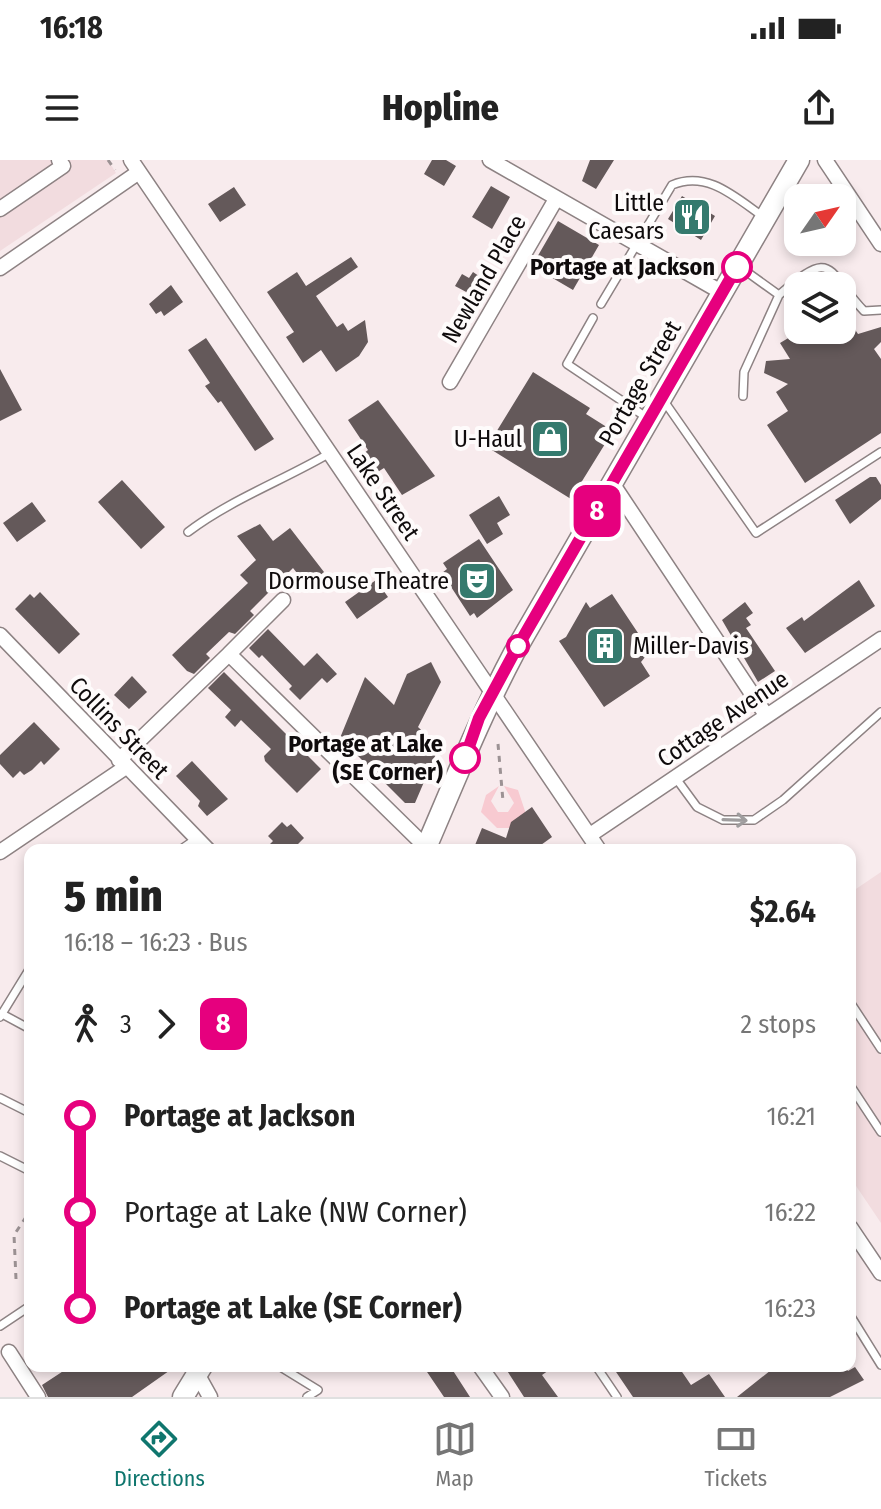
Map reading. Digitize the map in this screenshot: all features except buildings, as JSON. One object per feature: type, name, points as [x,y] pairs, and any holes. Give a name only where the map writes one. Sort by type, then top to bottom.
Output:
[{"type":"main road","name":"Portage Street","points":[[427,844],[493,692],[799,160]]},
{"type":"main road","points":[[183,1397],[197,1372]]},
{"type":"street","points":[[0,209],[63,166],[59,160]]},
{"type":"street","points":[[490,160],[723,293]]},
{"type":"street","points":[[825,160],[881,244]]},
{"type":"street","points":[[0,268],[135,166]]},
{"type":"street","name":"Lake Street","points":[[135,166],[595,844]]},
{"type":"street","name":"Newland Place","points":[[450,382],[556,199]]},
{"type":"street","points":[[612,483],[766,715]]},
{"type":"street","points":[[0,852],[122,764],[283,600]]},
{"type":"street","name":"Collins Street","points":[[0,635],[201,844]]},
{"type":"street","name":"Cottage Avenue","points":[[590,835],[881,639]]},
{"type":"street","points":[[229,654],[421,844]]},
{"type":"street","points":[[856,1236],[881,1273]]},
{"type":"street","points":[[9,1352],[38,1397]]},
{"type":"street","points":[[199,1372],[210,1397]]},
{"type":"street","points":[[484,1372],[502,1397]]},
{"type":"lane","points":[[601,304],[634,243],[672,185],[685,179],[706,180],[767,219]]},
{"type":"lane","points":[[739,265],[779,295]]},
{"type":"lane","points":[[743,396],[744,372],[779,295],[814,268],[824,266],[833,270],[864,311],[881,310]]},
{"type":"lane","points":[[593,318],[567,364],[648,418]]},
{"type":"lane","points":[[661,397],[756,533],[881,452]]},
{"type":"lane","points":[[188,532],[214,512],[235,506],[330,453]]},
{"type":"lane","points":[[675,777],[697,807],[723,820],[754,820],[783,800],[881,712]]},
{"type":"lane","points":[[189,844],[196,839]]},
{"type":"lane","points":[[24,978],[1,1016],[24,1026]]},
{"type":"lane","points":[[856,1011],[881,1049]]},
{"type":"lane","points":[[856,1094],[881,1132]]},
{"type":"lane","points":[[0,1098],[24,1110]]},
{"type":"lane","points":[[0,1156],[24,1168]]},
{"type":"lane","points":[[0,1326],[24,1310]]},
{"type":"lane","points":[[856,1325],[881,1365]]},
{"type":"lane","points":[[288,1372],[320,1393]]},
{"type":"lane","points":[[600,1372],[617,1397]]},
{"type":"lane","points":[[307,1397],[320,1393]]},
{"type":"path","points":[[498,744],[503,801]]},
{"type":"path","points":[[16,1279],[14,1235],[24,1220]]},
{"type":"shaded area","points":[[0,160],[108,160],[116,173],[0,251]]},
{"type":"shaded area","points":[[499,786],[491,801],[498,812],[508,812],[514,803],[504,786],[518,790],[526,814],[510,828],[497,828],[481,812],[486,795]]},
{"type":"shaded area","points":[[881,872],[881,1223],[856,1186],[856,889]]},
{"type":"bus line","name":"8","points":[[465,758],[479,718],[514,653],[737,267]]},
{"type":"place","name":"Little Caesars","points":[[692,217]]},
{"type":"place","name":"Portage at Jackson","points":[[737,267]]},
{"type":"place","name":"U-Haul","points":[[550,439]]},
{"type":"place","name":"Dormouse Theatre","points":[[477,581]]},
{"type":"place","name":"Miller-Davis","points":[[605,646]]},
{"type":"place","name":"Portage at Lake (SE Corner)","points":[[465,758]]}]
